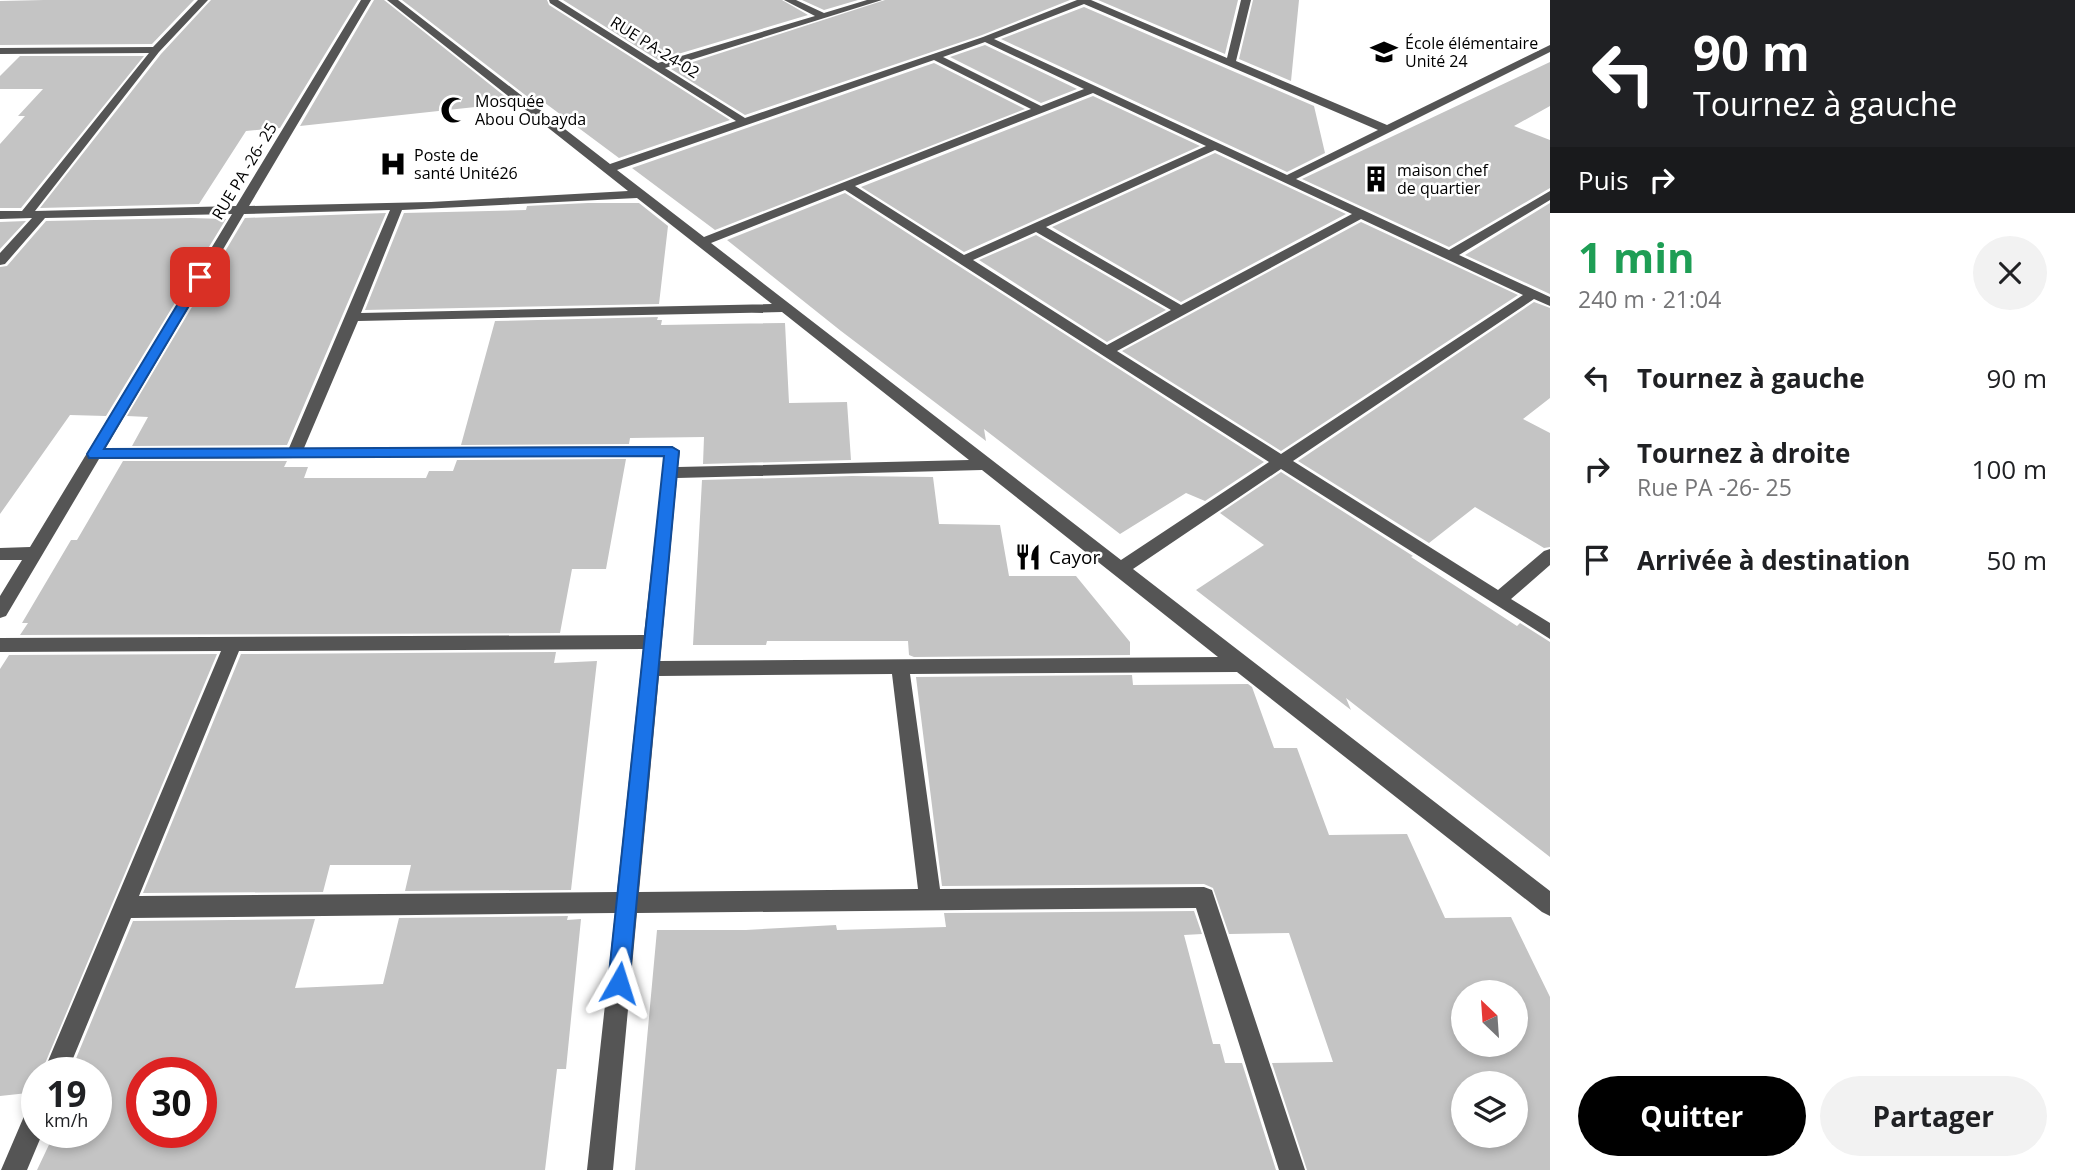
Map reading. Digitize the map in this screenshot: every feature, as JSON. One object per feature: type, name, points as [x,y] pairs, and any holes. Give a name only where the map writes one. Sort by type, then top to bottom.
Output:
[{"type":"street","points":[[25,215],[156,50],[203,0]]},
{"type":"street","name":"RUE PA -26- 25","points":[[0,611],[366,0]]},
{"type":"street","points":[[392,0],[1550,905]]},
{"type":"street","name":"RUE PA-24-02","points":[[558,0],[553,1],[744,122]]},
{"type":"street","points":[[789,0],[823,16]]},
{"type":"street","points":[[657,67],[877,0]]},
{"type":"street","points":[[608,169],[986,39],[1084,0],[1384,128]]},
{"type":"street","points":[[1230,64],[1246,0]]},
{"type":"street","points":[[986,39],[1550,302]]},
{"type":"street","points":[[0,51],[156,50]]},
{"type":"street","points":[[1288,179],[1384,128],[1549,50]]},
{"type":"street","points":[[934,57],[1041,110]]},
{"type":"street","points":[[702,242],[1093,89]]},
{"type":"street","points":[[963,260],[1215,146]]},
{"type":"street","points":[[846,186],[1550,632]]},
{"type":"street","points":[[0,215],[397,207],[640,194]]},
{"type":"street","points":[[1450,255],[1549,197]]},
{"type":"street","points":[[294,453],[397,207]]},
{"type":"street","points":[[0,261],[42,214]]},
{"type":"street","points":[[1106,351],[1360,214]]},
{"type":"street","points":[[1037,227],[1182,311]]},
{"type":"street","points":[[1121,569],[1533,295]]},
{"type":"street","points":[[353,317],[786,309]]},
{"type":"street","points":[[94,454],[672,451],[600,1170]]},
{"type":"street","points":[[670,472],[986,465]]},
{"type":"street","points":[[0,554],[35,553]]},
{"type":"street","points":[[1498,600],[1550,555]]},
{"type":"street","points":[[0,645],[653,642]]},
{"type":"street","points":[[62,1057],[233,644]]},
{"type":"street","points":[[650,669],[1242,664]]},
{"type":"street","points":[[900,667],[930,900]]},
{"type":"street","points":[[124,906],[1204,897],[1292,1170]]},
{"type":"street","points":[[14,1170],[23,1148]]},
{"type":"building","points":[[194,0],[152,44],[0,45],[0,1]]},
{"type":"building","points":[[211,0],[358,0],[280,128],[246,131],[199,204],[40,208],[161,54]]},
{"type":"building","points":[[374,0],[384,0],[513,103],[300,126]]},
{"type":"building","points":[[402,0],[547,0],[549,5],[730,120],[619,158],[541,100],[533,101]]},
{"type":"building","points":[[563,0],[782,0],[808,15],[658,60]]},
{"type":"building","points":[[802,0],[858,0],[824,10]]},
{"type":"building","points":[[885,0],[1070,0],[982,35],[745,115],[671,69]]},
{"type":"building","points":[[1098,0],[1238,0],[1225,54]]},
{"type":"building","points":[[1253,0],[1299,0],[1291,81],[1239,59]]},
{"type":"building","points":[[1084,7],[1314,106],[1325,153],[1287,172],[1001,39]]},
{"type":"building","points":[[985,45],[1077,89],[1041,103],[950,57]]},
{"type":"building","points":[[20,56],[144,56],[21,208],[0,208],[0,144],[25,116],[18,116],[43,89],[0,89],[0,76]]},
{"type":"building","points":[[1550,62],[1550,106],[1514,126],[1550,140],[1550,188],[1449,247],[1302,179]]},
{"type":"building","points":[[934,63],[1025,109],[715,230],[632,168]]},
{"type":"building","points":[[1093,96],[1200,146],[964,252],[861,187]]},
{"type":"building","points":[[1215,153],[1346,214],[1181,302],[1052,227]]},
{"type":"building","points":[[845,193],[1264,462],[1205,501],[1186,493],[1120,534],[984,429],[986,441],[727,240]]},
{"type":"building","points":[[639,203],[668,226],[659,304],[365,310],[404,213],[526,210],[527,206]]},
{"type":"building","points":[[1550,203],[1550,294],[1465,255]]},
{"type":"building","points":[[386,213],[287,445],[132,446],[148,417],[127,416],[245,218]]},
{"type":"building","points":[[226,219],[106,416],[70,415],[0,514],[0,267],[7,266],[46,221]]},
{"type":"building","points":[[26,221],[0,249],[0,222]]},
{"type":"building","points":[[1361,222],[1518,295],[1281,451],[1122,351]]},
{"type":"building","points":[[1036,235],[1166,310],[1107,342],[979,260]]},
{"type":"building","points":[[1534,302],[1550,308],[1550,398],[1523,419],[1550,433],[1550,547],[1544,548],[1475,507],[1429,543],[1298,461]]},
{"type":"building","points":[[658,317],[657,320],[662,320],[661,325],[785,323],[789,403],[847,402],[851,460],[703,464],[704,437],[630,438],[629,444],[461,445],[495,321]]},
{"type":"building","points":[[626,459],[606,569],[572,569],[560,633],[20,635],[28,623],[22,623],[71,540],[77,540],[123,461],[287,461],[284,467],[308,467],[304,478],[426,478],[429,471],[453,471],[457,460]]},
{"type":"building","points":[[1281,472],[1517,626],[1520,623],[1550,642],[1550,857],[1346,698],[1351,710],[1196,590],[1264,545],[1220,513]]},
{"type":"building","points":[[933,477],[939,524],[1000,525],[1009,576],[1076,576],[1130,642],[1130,655],[914,657],[909,655],[908,641],[767,641],[766,645],[693,645],[702,480]]},
{"type":"building","points":[[556,652],[554,663],[597,661],[571,890],[405,891],[411,865],[330,865],[323,892],[143,893],[241,654]]},
{"type":"building","points":[[217,654],[48,1057],[21,1057],[21,1094],[0,1096],[0,669],[9,655]]},
{"type":"building","points":[[1132,675],[1133,685],[1248,684],[1252,687],[1274,748],[1297,748],[1329,835],[1407,834],[1445,918],[1511,917],[1550,997],[1550,1170],[1307,1170],[1272,1063],[1333,1062],[1289,933],[1229,934],[1213,888],[1204,884],[942,886],[916,677]]},
{"type":"building","points":[[1194,911],[1202,934],[1184,935],[1213,1044],[1220,1044],[1225,1063],[1242,1063],[1276,1170],[635,1170],[657,930],[746,930],[836,925],[837,930],[946,927],[944,913]]},
{"type":"building","points":[[568,916],[567,920],[581,919],[566,1069],[557,1069],[545,1170],[37,1170],[47,1148],[112,1148],[112,1057],[77,1057],[133,921],[315,919],[295,988],[383,984],[399,918]]},
{"type":"place","name":"École élémentaire Unité 24","points":[[1384,52]]},
{"type":"place","name":"Mosquée Abou Oubayda","points":[[454,110]]},
{"type":"place","name":"Poste de santé Unité26","points":[[393,164]]},
{"type":"place","name":"maison chef de quartier","points":[[1376,179]]},
{"type":"place","name":"Cayor","points":[[1028,557]]},
{"type":"route","points":[[200,277],[94,454],[672,451],[619,983]]}]
